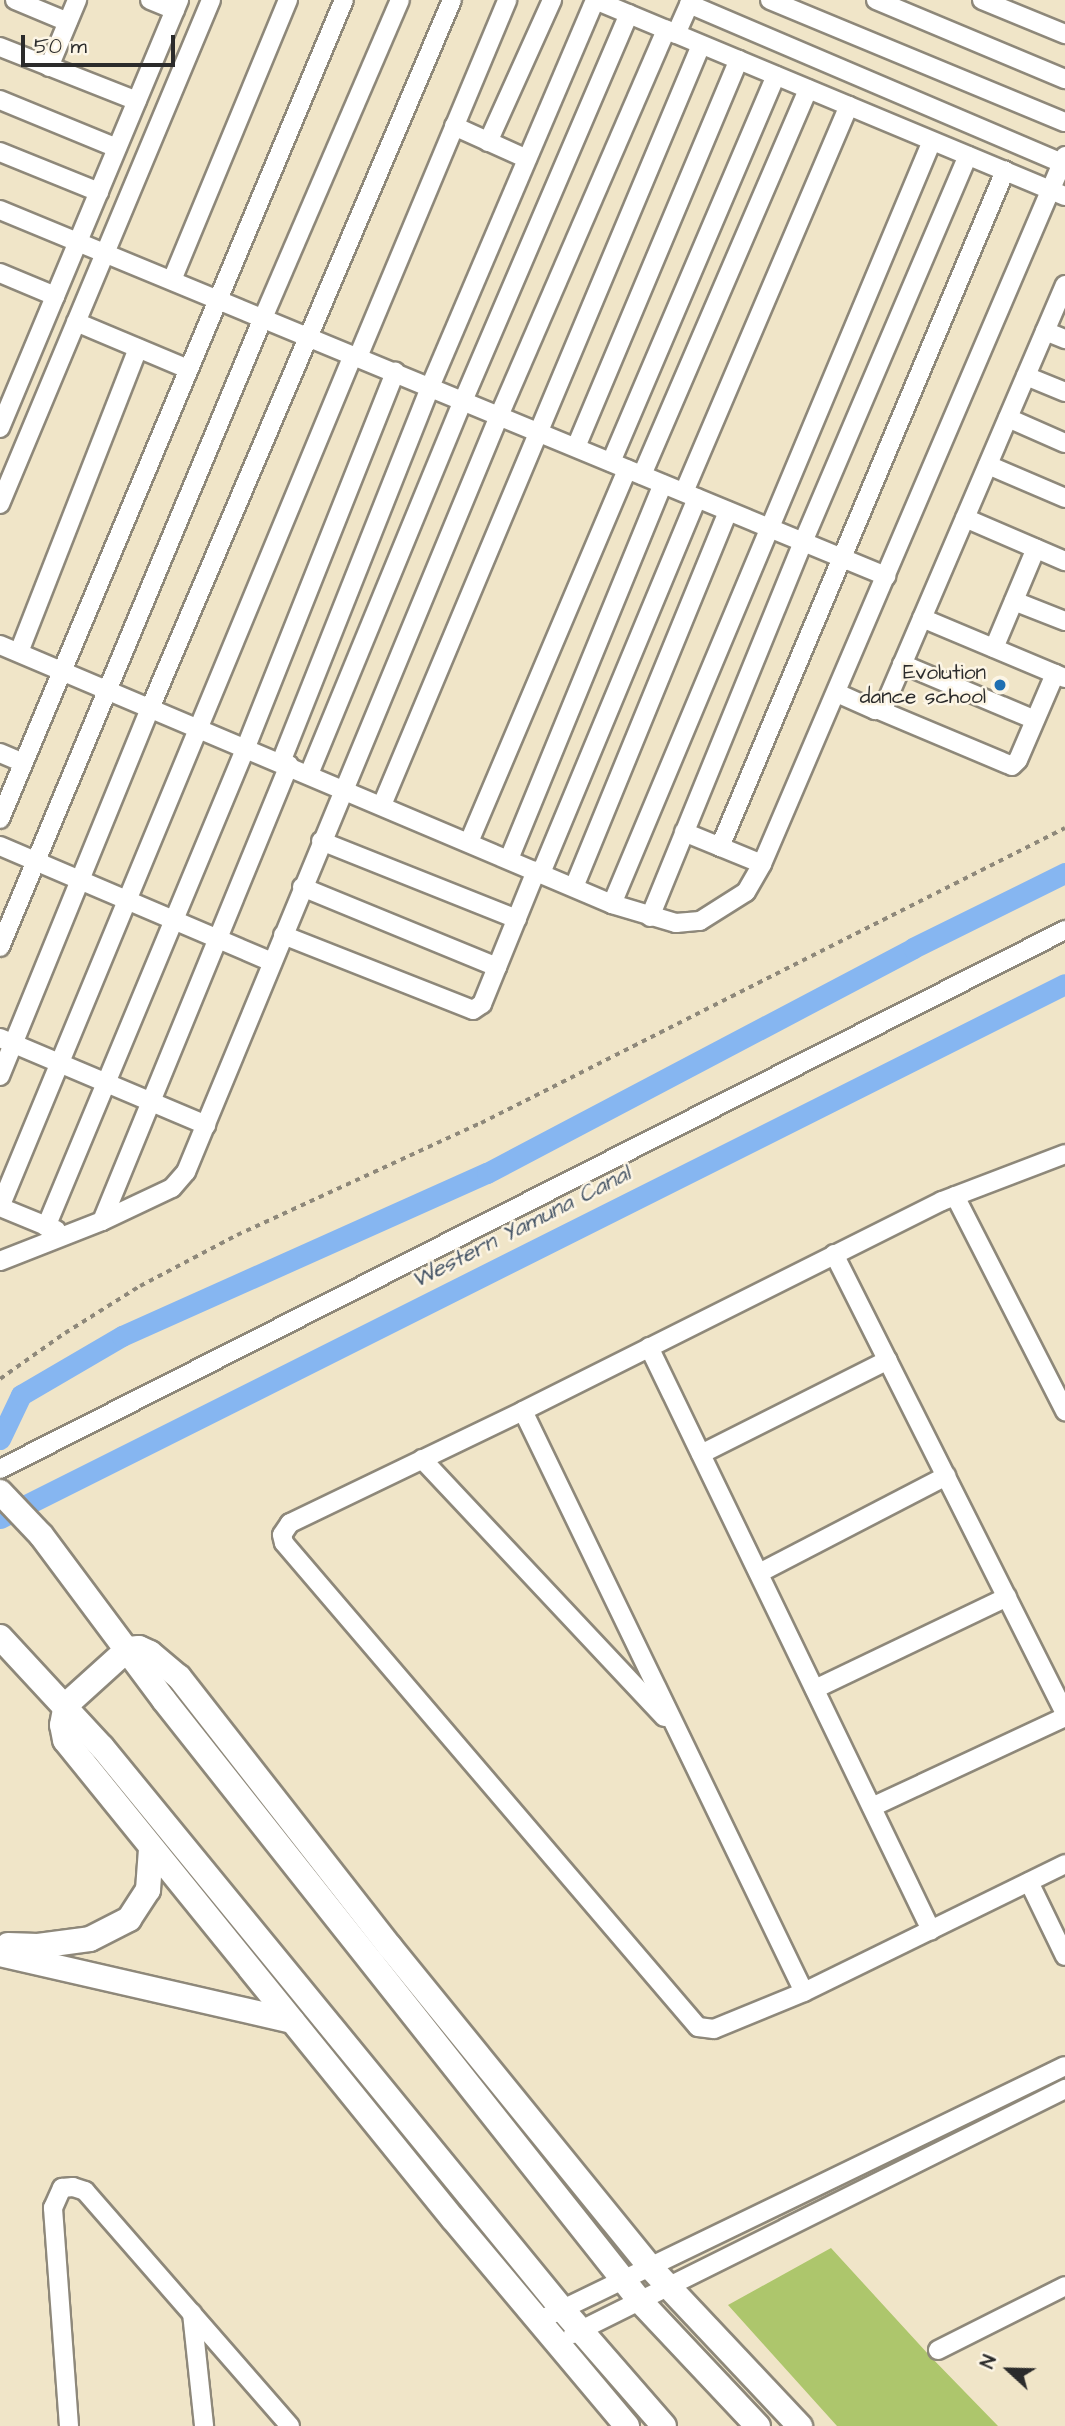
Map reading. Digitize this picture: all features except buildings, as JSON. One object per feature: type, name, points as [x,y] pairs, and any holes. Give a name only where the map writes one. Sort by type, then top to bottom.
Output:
[{"type":"street","points":[[15,0],[68,22]]},
{"type":"street","points":[[49,67],[77,0]]},
{"type":"street","points":[[0,428],[8,390],[55,296],[177,5],[150,0]]},
{"type":"street","points":[[0,504],[211,0]]},
{"type":"street","points":[[172,280],[288,0]]},
{"type":"street","points":[[0,819],[344,0]]},
{"type":"street","points":[[0,947],[263,318],[400,0]]},
{"type":"street","points":[[0,1076],[7,1040],[80,880],[307,336],[452,0]]},
{"type":"street","points":[[69,1234],[0,1207],[199,727],[508,0]]},
{"type":"street","points":[[488,142],[552,0]]},
{"type":"street","points":[[102,1221],[218,939],[430,387],[595,0],[1058,193]]},
{"type":"street","points":[[770,0],[1065,122]]},
{"type":"street","points":[[876,0],[1065,79]]},
{"type":"street","points":[[982,0],[1065,34]]},
{"type":"street","points":[[0,645],[151,706],[285,764],[309,774],[342,788],[509,859],[612,904],[676,923],[701,921],[746,892],[762,864],[886,576],[1058,193],[1063,159],[690,2],[671,32],[499,416],[342,788],[206,1125],[180,1182],[102,1221],[0,1261]]},
{"type":"street","points":[[309,774],[463,401],[629,14]]},
{"type":"street","points":[[382,805],[701,45]]},
{"type":"street","points":[[0,47],[136,101]]},
{"type":"street","points":[[576,447],[739,60]]},
{"type":"street","points":[[469,842],[627,469],[776,76]]},
{"type":"street","points":[[627,469],[808,89]]},
{"type":"street","points":[[0,100],[117,148]]},
{"type":"street","points":[[283,935],[468,1010],[473,1010],[482,1003],[538,872],[849,106]]},
{"type":"street","points":[[454,127],[527,159]]},
{"type":"street","points":[[612,904],[932,141]]},
{"type":"street","points":[[0,152],[99,192]]},
{"type":"street","points":[[649,917],[803,542],[968,156]]},
{"type":"street","points":[[720,847],[844,559],[1005,171]]},
{"type":"street","points":[[0,210],[886,576]]},
{"type":"street","points":[[0,273],[55,296]]},
{"type":"street","points":[[879,710],[884,707],[1065,285]]},
{"type":"street","points":[[76,322],[188,369]]},
{"type":"street","points":[[1045,331],[1065,339]]},
{"type":"street","points":[[19,652],[138,349]]},
{"type":"street","points":[[46,1227],[246,747],[395,372]]},
{"type":"street","points":[[1026,376],[1065,392]]},
{"type":"street","points":[[1008,418],[1065,443]]},
{"type":"street","points":[[988,465],[1065,498]]},
{"type":"street","points":[[509,859],[663,484]]},
{"type":"street","points":[[574,887],[728,511]]},
{"type":"street","points":[[965,518],[1065,561]]},
{"type":"street","points":[[994,648],[1036,548]]},
{"type":"street","points":[[1014,600],[1065,621]]},
{"type":"street","points":[[837,694],[1007,765],[1018,760],[1035,720],[1060,676],[922,618]]},
{"type":"street","points":[[902,664],[1035,720]]},
{"type":"street","points":[[0,753],[23,763]]},
{"type":"street","points":[[684,832],[762,864]]},
{"type":"street","points":[[321,841],[517,919]]},
{"type":"street","points":[[0,846],[272,962]]},
{"type":"street","points":[[302,887],[497,967]]},
{"type":"street","points":[[0,1469],[1065,930]]},
{"type":"street","points":[[7,1040],[206,1125]]},
{"type":"street","points":[[1065,1154],[955,1196],[834,1254],[523,1411],[290,1523],[283,1529],[284,1543],[698,2027],[714,2029],[804,1992],[1065,1864]]},
{"type":"street","points":[[955,1196],[1065,1411]]},
{"type":"street","points":[[834,1254],[1065,1715],[872,1807]]},
{"type":"street","points":[[649,1347],[931,1930]]},
{"type":"street","points":[[701,1454],[888,1360]]},
{"type":"street","points":[[523,1411],[804,1992]]},
{"type":"street","points":[[422,1459],[677,1731]]},
{"type":"street","points":[[759,1573],[946,1476]]},
{"type":"street","points":[[0,1492],[41,1535],[412,2016],[640,2301],[758,2426]]},
{"type":"street","points":[[815,1689],[1007,1597]]},
{"type":"street","points":[[0,1637],[66,1705],[562,2309],[664,2426]]},
{"type":"street","points":[[627,2426],[151,1849],[65,1740],[62,1725],[66,1705],[128,1649],[139,1648],[150,1653],[179,1677],[390,1947],[650,2267],[800,2426]]},
{"type":"street","points":[[0,1944],[38,1946],[90,1939],[129,1919],[148,1890],[151,1849]]},
{"type":"street","points":[[1029,1882],[1065,1956]]},
{"type":"street","points":[[0,1954],[292,2021]]},
{"type":"street","points":[[538,2321],[1065,2066]]},
{"type":"street","points":[[556,2343],[1065,2090]]},
{"type":"street","points":[[69,2426],[53,2208],[62,2188],[73,2187],[85,2191],[290,2426]]},
{"type":"street","points":[[938,2350],[1065,2286]]},
{"type":"street","points":[[192,2313],[204,2426]]},
{"type":"path","points":[[0,1379],[65,1333],[152,1279],[237,1235],[493,1117],[1065,828]]},
{"type":"green space","points":[[831,2248],[998,2426],[837,2426],[728,2305]]},
{"type":"waterway","points":[[0,1439],[21,1395],[122,1336],[487,1173],[913,948],[1065,873]]},
{"type":"waterway","name":"Western Yamuna Canal","points":[[0,1518],[1065,984]]},
{"type":"place","name":"Evolution dance school","points":[[1000,685]]}]
